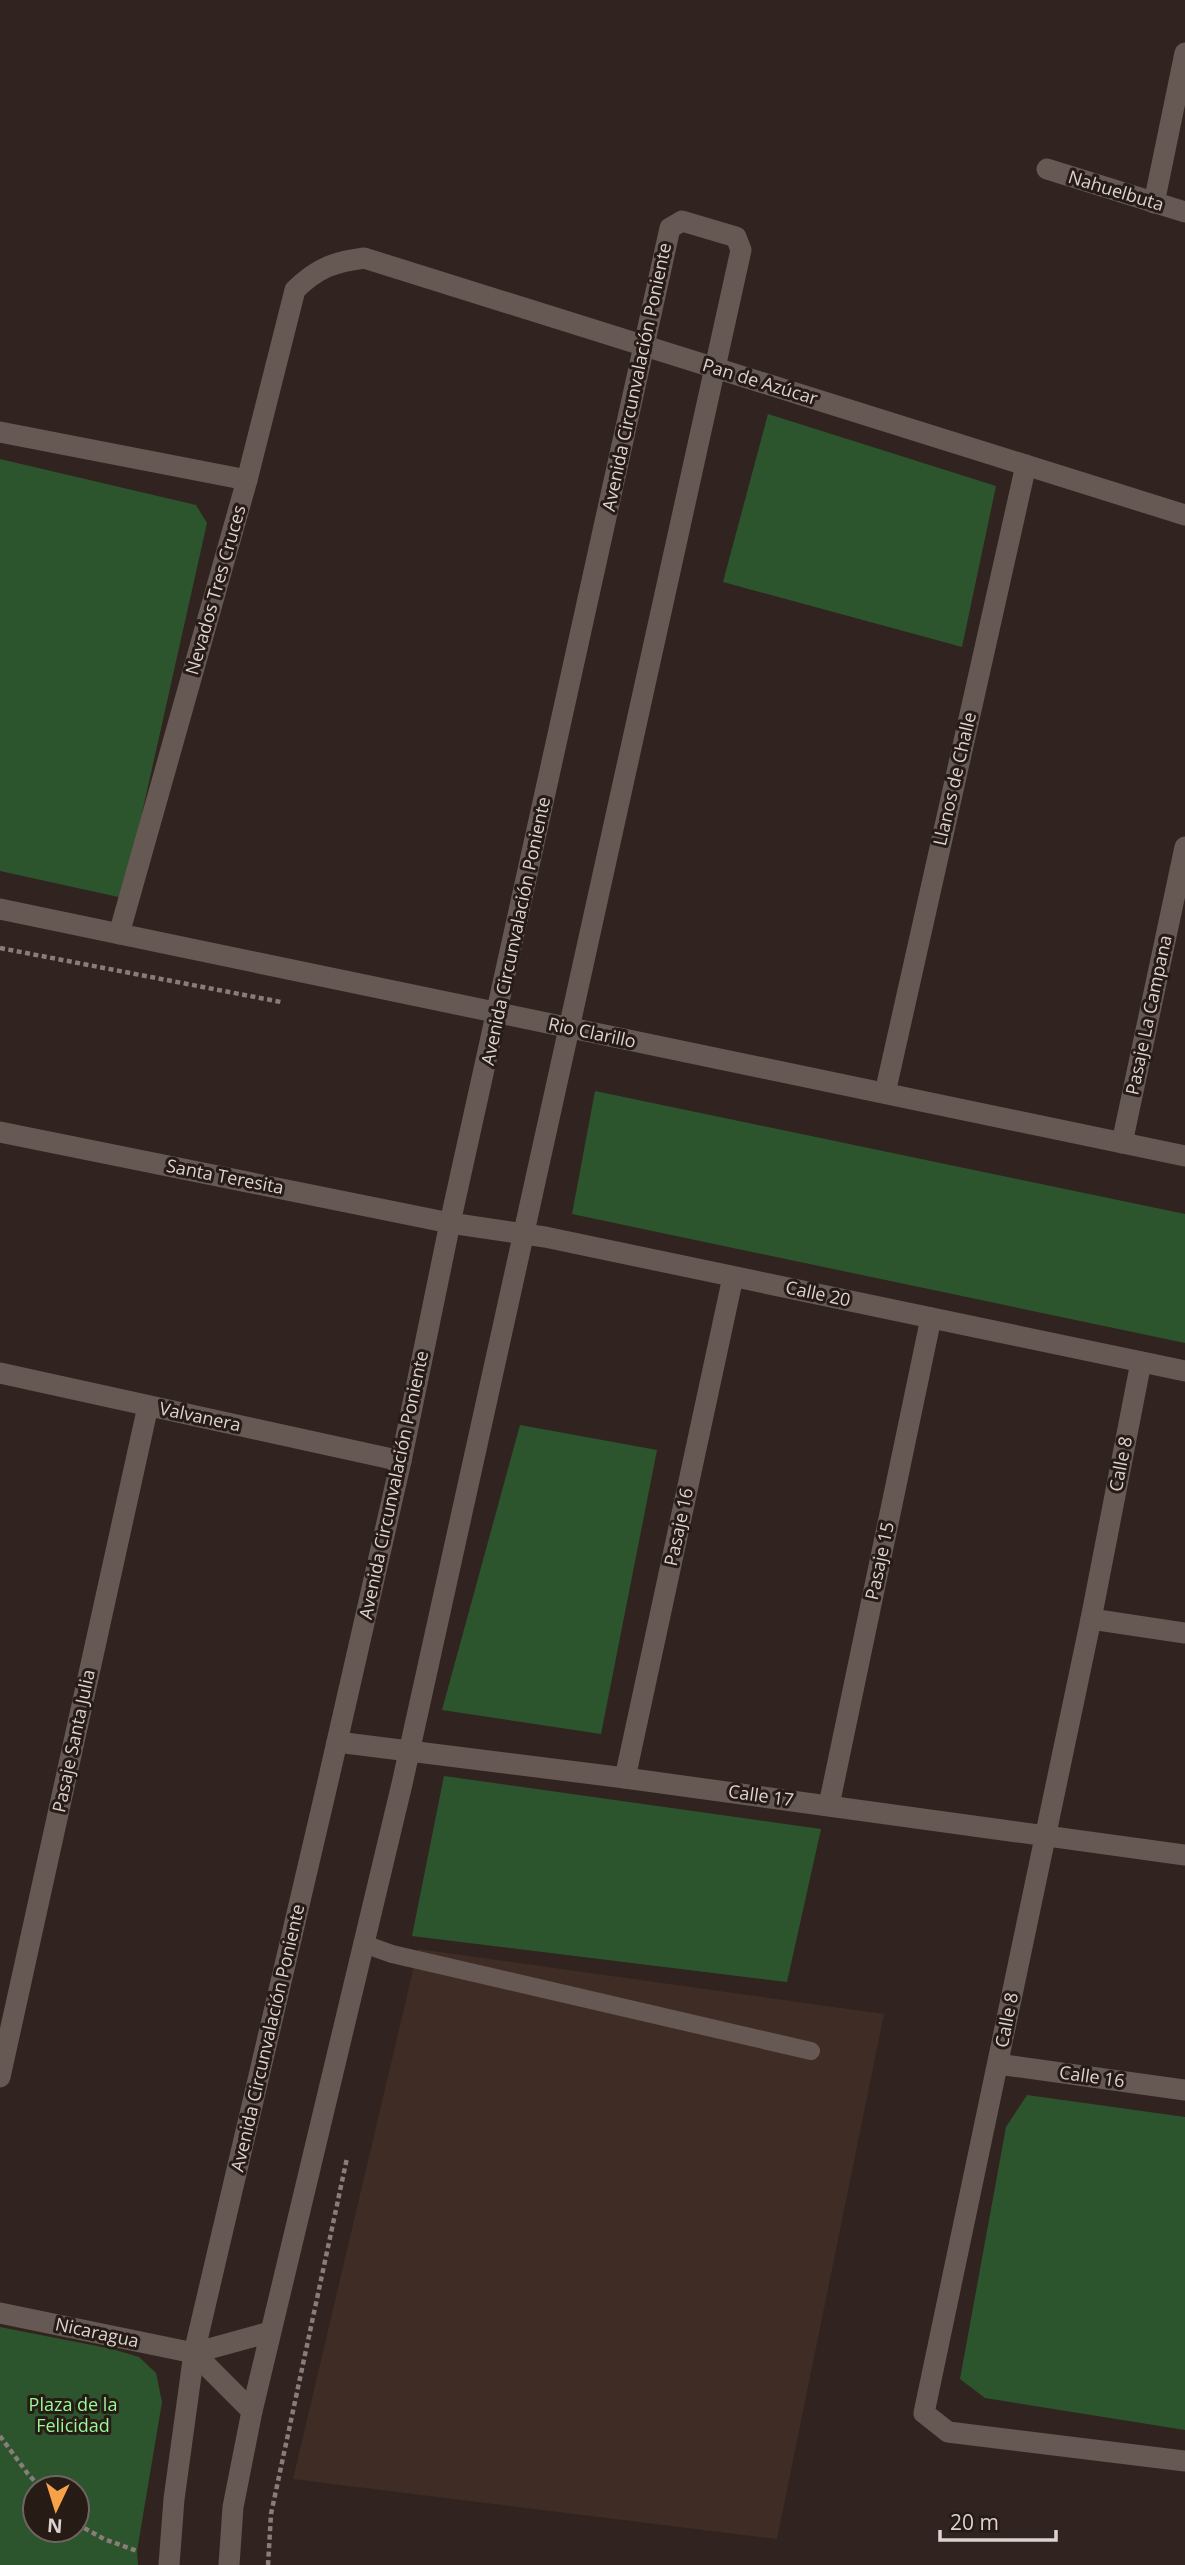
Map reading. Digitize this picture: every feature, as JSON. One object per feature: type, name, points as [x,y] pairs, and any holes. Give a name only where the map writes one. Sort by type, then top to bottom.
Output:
[{"type":"street","points":[[1154,202],[1185,53]]},
{"type":"street","name":"Nahuelbuta","points":[[1047,169],[1185,212]]},
{"type":"street","name":"Avenida Circunvalación Poniente","points":[[169,2565],[174,2499],[194,2353],[401,1461],[450,1223],[670,228],[682,221],[736,237],[741,250],[409,1751],[262,2363],[233,2507],[229,2565]]},
{"type":"street","name":"Pan de Azúcar","points":[[334,262],[364,258],[1185,515]]},
{"type":"street","name":"Nevados Tres Cruces","points":[[120,934],[247,480],[295,290],[307,277],[334,262]]},
{"type":"street","points":[[0,432],[247,480]]},
{"type":"street","name":"Llanos de Challe","points":[[885,1093],[1026,465]]},
{"type":"street","name":"Pasaje La Campana","points":[[1122,1143],[1185,847]]},
{"type":"street","name":"Rio Clarillo","points":[[0,909],[1185,1156]]},
{"type":"street","name":"Santa Teresita","points":[[0,1132],[450,1223]]},
{"type":"street","name":"Calle 20","points":[[450,1223],[522,1233],[1185,1371]]},
{"type":"street","name":"Pasaje 16","points":[[625,1778],[733,1277]]},
{"type":"street","name":"Pasaje 15","points":[[829,1805],[931,1318]]},
{"type":"street","name":"Calle 8","points":[[1141,1362],[1091,1619],[924,2413],[948,2432],[1185,2461]]},
{"type":"street","name":"Valvanera","points":[[0,1373],[401,1461]]},
{"type":"street","name":"Pasaje Santa Julia","points":[[0,2077],[148,1406]]},
{"type":"street","points":[[1091,1619],[1185,1633]]},
{"type":"street","name":"Calle 17","points":[[337,1742],[829,1805],[1185,1855]]},
{"type":"street","name":"Calle 16","points":[[998,2064],[1185,2090]]},
{"type":"street","name":"Nicaragua","points":[[0,2313],[194,2353],[270,2332]]},
{"type":"street","points":[[194,2353],[252,2411]]},
{"type":"lane","points":[[363,1944],[392,1954],[811,2051]]},
{"type":"path","points":[[0,2436],[28,2474]]},
{"type":"path","points":[[91,2532],[137,2551]]},
{"type":"shaded area","points":[[418,1949],[884,2014],[777,2539],[293,2479]]},
{"type":"green space","points":[[768,414],[996,486],[962,647],[723,582]]},
{"type":"green space","points":[[0,459],[196,505],[207,523],[123,898],[0,871]]},
{"type":"green space","points":[[595,1091],[1185,1214],[1185,1343],[572,1214]]},
{"type":"green space","points":[[520,1425],[657,1450],[601,1734],[442,1710]]},
{"type":"green space","points":[[444,1776],[821,1829],[787,1982],[412,1936]]},
{"type":"green space","points":[[1027,2095],[1185,2117],[1185,2430],[985,2398],[960,2379],[1006,2127]]},
{"type":"green space","name":"Plaza de la Felicidad","points":[[0,2327],[112,2349],[139,2357],[156,2373],[162,2402],[137,2551],[138,2565],[0,2565]]}]
